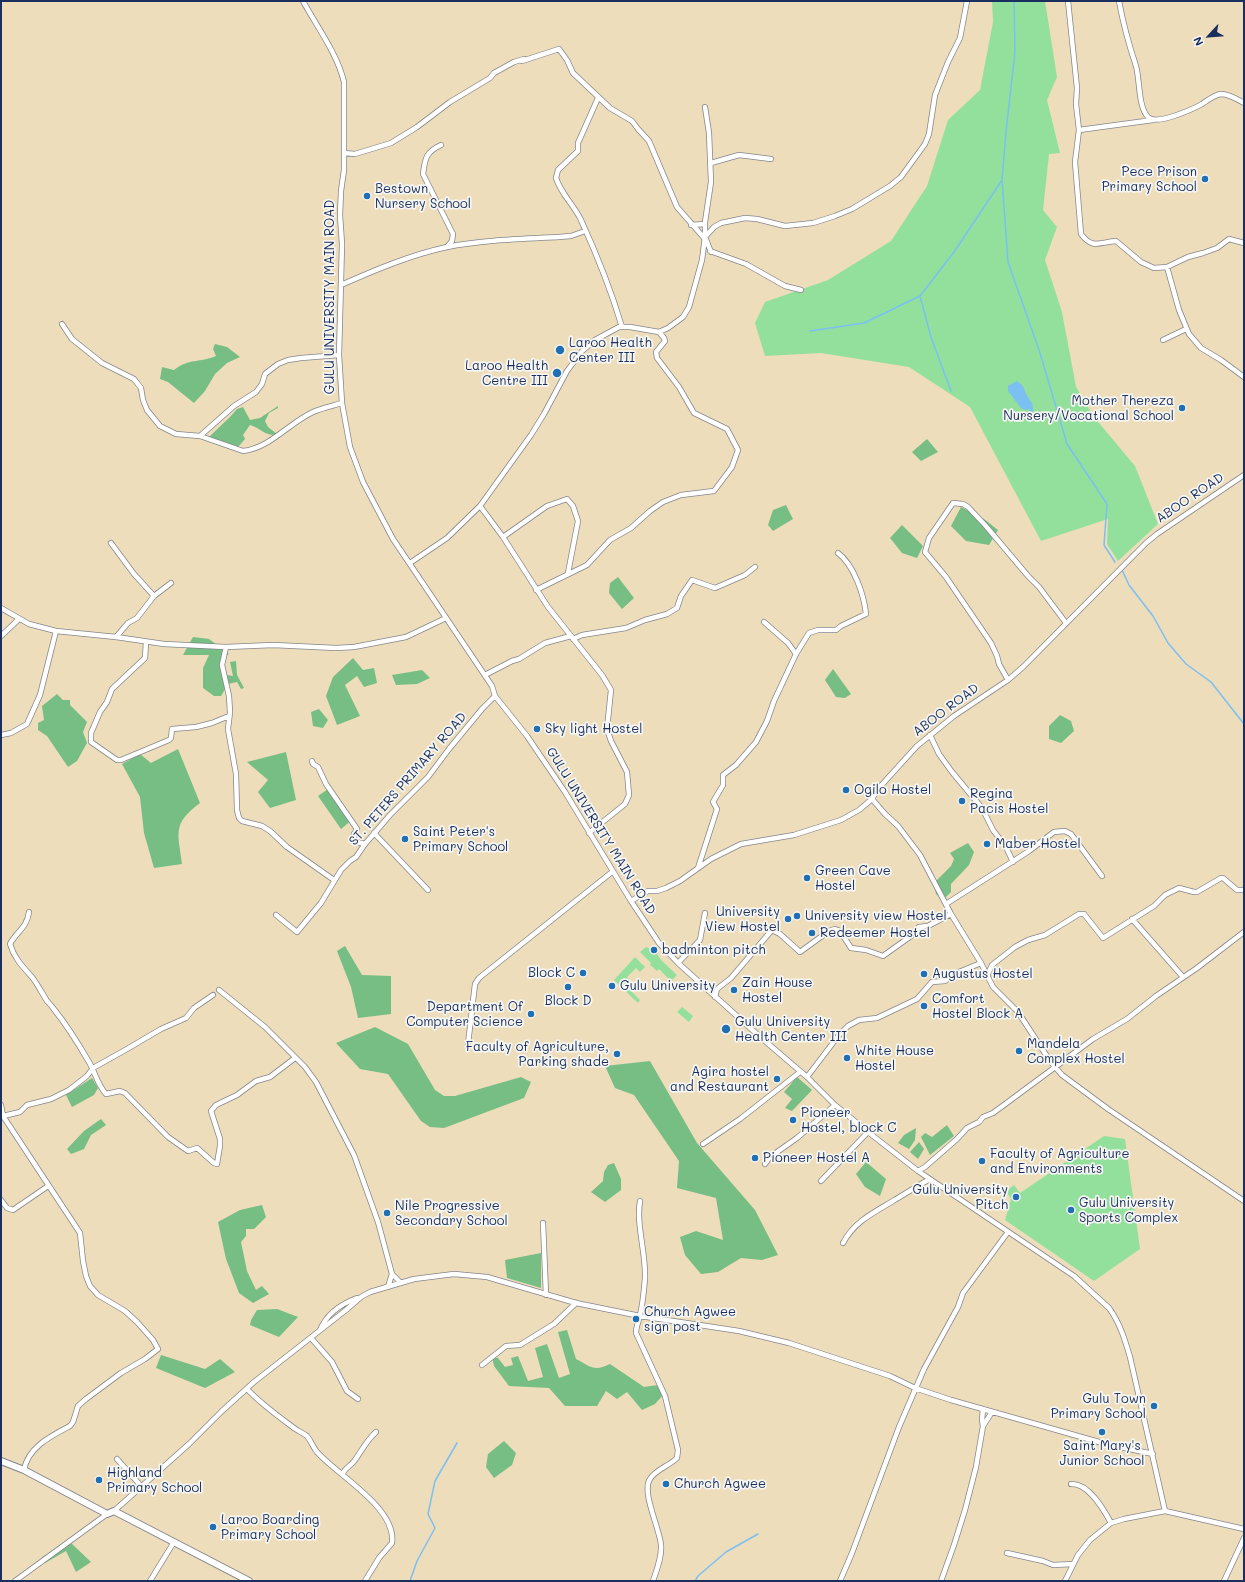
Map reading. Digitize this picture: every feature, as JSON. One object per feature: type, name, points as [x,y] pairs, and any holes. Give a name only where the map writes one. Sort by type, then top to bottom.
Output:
[{"type":"main road","points":[[1,1461],[24,1470],[107,1514],[114,1511],[249,1581]]},
{"type":"street","name":"GULU UNIVERSITY MAIN ROAD","points":[[302,1],[329,46],[342,73],[345,97],[344,170],[340,192],[342,244],[339,355],[342,403],[350,447],[363,482],[393,539],[492,686],[495,696],[527,736],[565,792],[612,872],[659,943],[678,963],[715,997],[868,1132],[918,1171],[1074,1276],[1097,1296],[1114,1314],[1122,1332],[1130,1357],[1166,1511]]},
{"type":"street","points":[[705,238],[714,227],[721,223],[738,219],[757,219],[786,226],[813,223],[852,209],[890,186],[901,177],[925,144],[929,134],[935,95],[945,68],[960,38],[967,1]]},
{"type":"street","points":[[1068,1],[1079,130],[1076,162],[1081,234],[1094,245],[1116,241],[1132,256],[1149,267],[1154,268],[1167,267],[1181,259],[1217,248],[1229,239],[1244,243]]},
{"type":"street","points":[[1119,1],[1136,67],[1142,104],[1146,114],[1153,120]]},
{"type":"street","points":[[344,153],[355,154],[391,143],[417,128],[464,93],[514,62],[546,54],[558,49],[565,57],[573,73],[610,108],[632,121],[650,141],[677,207],[691,225],[705,238],[711,252]]},
{"type":"street","points":[[1079,130],[1153,120],[1178,114],[1221,94],[1231,96],[1244,103]]},
{"type":"street","points":[[598,98],[578,143],[578,151],[558,170],[556,175],[557,182],[565,198],[577,214],[603,270],[622,327]]},
{"type":"street","points":[[410,563],[447,538],[480,506],[531,435],[567,371],[582,351],[595,340],[622,327],[659,332],[678,321],[687,311],[702,260],[711,182],[709,133],[705,107]]},
{"type":"street","points":[[441,145],[430,150],[423,166],[423,174],[453,234],[452,241],[446,247]]},
{"type":"street","points":[[711,163],[738,155],[772,159]]},
{"type":"street","points":[[691,225],[705,224]]},
{"type":"street","points":[[341,285],[386,265],[446,247],[471,243],[559,238],[585,231]]},
{"type":"street","points":[[704,249],[746,264],[785,286],[802,290]]},
{"type":"street","points":[[1167,267],[1186,329],[1201,348],[1222,360],[1244,377]]},
{"type":"street","points":[[62,324],[72,339],[102,363],[134,379],[141,388],[142,400],[147,410],[160,426],[176,434],[200,436],[243,451],[249,451],[262,445],[313,412],[342,403]]},
{"type":"street","points":[[1163,340],[1186,329]]},
{"type":"street","points":[[536,590],[587,564],[610,540],[631,528],[650,511],[663,502],[681,495],[714,491],[732,467],[738,453],[737,446],[727,429],[694,413],[679,388],[657,358],[656,352],[665,341],[659,332]]},
{"type":"street","points":[[200,436],[234,406],[256,392],[262,384],[265,374],[278,364],[288,360],[339,355]]},
{"type":"street","name":"ABOO ROAD","points":[[631,902],[648,891],[657,891],[680,881],[698,868],[741,844],[794,835],[841,820],[859,810],[872,799],[883,783],[916,746],[954,716],[1008,680],[1024,667],[1150,539],[1244,475]]},
{"type":"street","points":[[503,537],[521,526],[547,506],[567,499],[573,506],[578,521],[568,573]]},
{"type":"street","points":[[1008,680],[999,664],[998,656],[991,643],[949,581],[925,552],[929,538],[953,503],[963,504],[968,507],[985,525],[1039,587],[1066,623]]},
{"type":"street","points":[[480,506],[503,537],[536,590],[561,626],[602,675],[611,690],[607,729],[611,741],[627,772],[630,789],[628,800],[625,804],[589,833]]},
{"type":"street","points":[[111,543],[134,574],[154,596]]},
{"type":"street","points":[[698,868],[717,809],[713,802],[723,785],[723,775],[736,765],[756,742],[767,721],[774,701],[796,654],[809,633],[818,630],[836,630],[866,614],[862,589],[846,560],[838,553]]},
{"type":"street","points":[[484,675],[519,659],[545,643],[626,628],[644,620],[667,614],[677,608],[681,596],[692,580],[715,588],[746,575],[755,567]]},
{"type":"street","points":[[116,637],[128,623],[137,618],[154,596],[171,583]]},
{"type":"street","points":[[1,608],[18,619],[33,625],[56,631],[176,645],[226,647],[274,645],[336,648],[354,647],[406,637],[446,618]]},
{"type":"street","points":[[1,636],[18,619]]},
{"type":"street","points":[[764,622],[788,643],[796,654]]},
{"type":"street","points":[[1,735],[18,731],[27,724],[40,695],[56,631]]},
{"type":"street","points":[[146,642],[146,658],[112,688],[107,702],[100,712],[91,733],[91,742],[117,760],[121,760],[169,740],[171,738],[172,729],[196,727],[212,723],[229,716]]},
{"type":"street","points":[[226,647],[222,665],[229,696],[228,729],[236,774],[237,810],[240,820],[262,826],[270,831],[287,847],[334,880]]},
{"type":"street","name":"ST. PETERS PRIMARY ROAD","points":[[276,915],[297,932],[308,921],[325,897],[334,880],[350,861],[356,857],[390,815],[428,777],[482,709],[495,696]]},
{"type":"street","points":[[930,735],[935,747],[948,766],[982,808],[991,826],[1006,847],[1013,862]]},
{"type":"street","points":[[312,761],[313,764],[318,767],[326,784],[357,829],[354,834],[354,839],[357,842],[365,844]]},
{"type":"street","points":[[872,799],[898,826],[920,855],[993,987],[1018,1012],[1055,1068],[1062,1075],[1108,1109],[1244,1201]]},
{"type":"street","points":[[946,904],[1029,852],[1048,835],[1054,832],[1065,831],[1071,834],[1102,876]]},
{"type":"street","points":[[374,833],[428,890]]},
{"type":"street","points":[[468,1044],[475,984],[478,978],[612,872]]},
{"type":"street","points":[[987,976],[992,965],[1016,947],[1028,940],[1045,935],[1079,914],[1084,914],[1104,938],[1154,906],[1165,894],[1178,888],[1197,892],[1221,878],[1226,879],[1237,890],[1244,890]]},
{"type":"street","points":[[29,912],[28,921],[10,944],[11,949],[65,1025],[92,1068],[95,1078],[105,1094],[120,1091],[125,1093],[168,1137],[188,1151],[197,1148],[216,1165],[220,1139],[213,1122],[211,1111],[216,1105],[237,1094],[256,1081],[267,1079],[295,1058]]},
{"type":"street","points":[[678,963],[700,940],[704,913]]},
{"type":"street","points":[[715,997],[717,989],[731,978],[772,930],[780,934],[800,952],[829,931],[835,929],[840,931],[851,948],[866,950],[883,956],[911,936],[919,927],[928,926],[952,914]]},
{"type":"street","points":[[1132,919],[1183,977]]},
{"type":"street","points":[[918,1171],[925,1167],[957,1139],[967,1128],[979,1122],[983,1117],[993,1113],[1093,1039],[1127,1019],[1244,932]]},
{"type":"street","points":[[807,1077],[839,1035],[848,1026],[859,1020],[877,1018],[920,998],[932,982],[945,982],[954,974],[980,963]]},
{"type":"street","points":[[218,990],[265,1027],[316,1082],[354,1154],[378,1222],[392,1274],[401,1283]]},
{"type":"street","points":[[3,1116],[20,1112],[27,1105],[51,1099],[69,1090],[87,1076],[92,1068],[160,1029],[186,1018],[194,1008],[213,995]]},
{"type":"street","points":[[703,1144],[740,1119],[800,1072]]},
{"type":"street","points":[[1,1105],[3,1116],[80,1233],[83,1261],[90,1286],[98,1295],[125,1311],[137,1322],[153,1340],[158,1349],[145,1359],[121,1373],[82,1402],[78,1406],[70,1426],[43,1441],[29,1457],[24,1470]]},
{"type":"street","points":[[765,1164],[770,1157],[797,1138],[836,1105]]},
{"type":"street","points":[[821,1181],[868,1132]]},
{"type":"street","points":[[843,1242],[848,1233],[859,1222],[930,1179]]},
{"type":"street","points":[[1,1200],[7,1208],[14,1210],[48,1186]]},
{"type":"street","points":[[640,1201],[639,1213],[645,1279],[640,1316],[636,1332],[665,1396],[678,1450],[677,1458],[650,1477],[648,1484],[649,1500],[661,1543],[660,1557],[653,1581]]},
{"type":"street","points":[[543,1223],[546,1295]]},
{"type":"street","points":[[840,1581],[852,1553],[880,1475],[916,1388],[963,1293],[1008,1232]]},
{"type":"street","points":[[388,1287],[392,1274]]},
{"type":"street","points":[[114,1511],[189,1444],[222,1411],[247,1389],[320,1330],[327,1317],[339,1307],[370,1292],[414,1279],[443,1274],[473,1275],[501,1280],[576,1303],[640,1316],[739,1331],[789,1343],[890,1376],[916,1388],[992,1412],[1106,1444],[1153,1454]]},
{"type":"street","points":[[482,1365],[506,1346],[520,1345],[554,1324],[576,1303]]},
{"type":"street","points":[[311,1338],[334,1365],[348,1391],[358,1399]]},
{"type":"street","points":[[247,1389],[272,1412],[307,1436],[318,1453],[377,1505],[388,1521],[392,1533],[392,1543],[379,1558],[365,1581]]},
{"type":"street","points":[[941,1581],[954,1545],[969,1495],[983,1426],[983,1409]]},
{"type":"street","points":[[983,1426],[992,1412]]},
{"type":"street","points":[[342,1474],[346,1467],[355,1461],[369,1438],[376,1432]]},
{"type":"street","points":[[117,1459],[141,1486]]},
{"type":"street","points":[[1071,1484],[1078,1485],[1094,1496],[1111,1523]]},
{"type":"street","points":[[1065,1581],[1073,1564],[1090,1540],[1111,1523],[1124,1519],[1166,1511],[1244,1528]]},
{"type":"street","points":[[15,1581],[107,1514]]},
{"type":"street","points":[[1224,1581],[1244,1538]]},
{"type":"street","points":[[150,1581],[174,1542]]},
{"type":"street","points":[[1007,1553],[1044,1561],[1053,1566],[1073,1564]]},
{"type":"green space","points":[[992,1],[1045,1],[1057,77],[1047,100],[1060,153],[1049,154],[1043,210],[1057,227],[1045,260],[1062,312],[1076,387],[1094,417],[1135,466],[1158,524],[1118,561],[1107,544],[1108,519],[1041,541],[970,407],[909,367],[821,353],[765,356],[755,323],[765,302],[828,280],[891,241],[927,186],[948,120],[980,90],[993,22]]},
{"type":"green space","points":[[215,344],[227,347],[240,357],[227,363],[215,374],[205,391],[194,403],[168,382],[160,379],[162,367],[174,370],[179,366],[190,362],[216,356],[213,349]]},
{"type":"green space","points":[[278,406],[278,408],[269,413],[265,421],[268,427],[277,434],[270,435],[250,425],[243,435],[245,439],[238,447],[209,437],[237,409],[243,407],[250,420],[260,418]]},
{"type":"green space","points":[[927,439],[938,452],[921,461],[912,452]]},
{"type":"green space","points":[[786,505],[793,519],[773,531],[768,525],[773,510]]},
{"type":"green space","points":[[961,507],[984,519],[998,530],[989,545],[966,541],[951,526]]},
{"type":"green space","points":[[902,525],[923,546],[917,558],[902,553],[890,538]]},
{"type":"green space","points":[[618,577],[634,598],[622,609],[609,593],[610,583]]},
{"type":"green space","points":[[193,637],[209,639],[229,654],[220,659],[221,674],[233,676],[230,662],[236,661],[237,675],[244,688],[241,689],[237,682],[228,684],[221,696],[214,696],[203,688],[203,668],[209,655],[183,655]]},
{"type":"green space","points":[[353,658],[363,670],[374,668],[377,683],[364,687],[357,676],[345,685],[360,716],[337,725],[326,696],[333,677]]},
{"type":"green space","points":[[833,669],[851,694],[845,698],[836,697],[825,680]]},
{"type":"green space","points":[[422,670],[430,678],[417,684],[396,685],[392,675]]},
{"type":"green space","points":[[57,694],[63,700],[70,700],[70,705],[87,722],[83,732],[87,743],[77,761],[68,767],[47,736],[38,730],[38,723],[44,720],[42,706]]},
{"type":"green space","points":[[319,709],[328,720],[323,728],[313,726],[311,712]]},
{"type":"green space","points":[[1060,715],[1071,721],[1074,731],[1061,743],[1049,739],[1049,726]]},
{"type":"green space","points":[[178,749],[200,803],[185,817],[179,829],[179,844],[182,864],[154,868],[144,833],[140,797],[122,764],[140,754],[151,763]]},
{"type":"green space","points":[[286,752],[296,800],[270,808],[258,792],[268,780],[247,762]]},
{"type":"green space","points":[[331,787],[353,819],[341,829],[318,796]]},
{"type":"green space","points":[[968,843],[974,852],[969,865],[951,884],[951,892],[943,900],[936,894],[934,883],[951,866],[954,859],[950,853]]},
{"type":"green space","points":[[345,946],[362,975],[391,976],[391,1014],[358,1018],[351,987],[337,951]]},
{"type":"green space","points":[[646,947],[654,950],[661,960],[677,975],[671,981],[659,969],[657,971],[650,965],[651,963],[640,952]]},
{"type":"green space","points":[[635,957],[645,967],[640,972],[636,968],[627,977],[629,980],[627,982],[630,984],[627,987],[640,1000],[638,1003],[614,980]]},
{"type":"green space","points":[[682,1007],[693,1016],[689,1022],[677,1012]]},
{"type":"green space","points":[[375,1027],[408,1044],[435,1090],[444,1096],[455,1096],[521,1077],[531,1082],[524,1098],[444,1128],[430,1127],[421,1121],[388,1074],[360,1069],[336,1043]]},
{"type":"green space","points":[[650,1061],[697,1143],[755,1210],[778,1255],[762,1260],[741,1258],[718,1272],[701,1274],[685,1255],[680,1237],[696,1231],[723,1240],[716,1198],[677,1188],[679,1161],[634,1095],[615,1088],[605,1066]]},
{"type":"green space","points":[[797,1077],[812,1090],[792,1111],[785,1108],[792,1099],[784,1092]]},
{"type":"green space","points":[[92,1078],[98,1088],[94,1095],[72,1107],[66,1095]]},
{"type":"green space","points":[[101,1119],[106,1125],[91,1135],[84,1149],[71,1154],[67,1149],[84,1131]]},
{"type":"green space","points":[[947,1125],[954,1136],[930,1155],[921,1137],[925,1133],[932,1137]]},
{"type":"green space","points":[[916,1128],[915,1140],[909,1149],[898,1143],[904,1135]]},
{"type":"green space","name":"Gulu University Sports Complex","points":[[1104,1136],[1125,1139],[1140,1249],[1094,1281],[1005,1220],[1011,1199],[1006,1191],[1014,1185],[1020,1193]]},
{"type":"green space","points":[[919,1142],[924,1149],[918,1159],[910,1152]]},
{"type":"green space","points":[[866,1162],[886,1179],[880,1196],[865,1187],[856,1174]]},
{"type":"green space","points":[[614,1163],[621,1179],[621,1190],[605,1202],[591,1192],[603,1181],[604,1172],[608,1165]]},
{"type":"green space","points":[[262,1205],[266,1217],[254,1229],[246,1229],[246,1236],[241,1242],[247,1271],[256,1290],[262,1286],[269,1294],[253,1303],[239,1293],[226,1259],[218,1222],[240,1210]]},
{"type":"green space","points":[[541,1253],[541,1288],[507,1278],[505,1260]]},
{"type":"green space","points":[[277,1309],[298,1317],[279,1337],[250,1325],[251,1320],[257,1310]]},
{"type":"green space","points":[[567,1330],[576,1359],[593,1368],[600,1368],[610,1364],[644,1387],[658,1385],[663,1395],[655,1404],[642,1410],[627,1392],[617,1399],[606,1391],[597,1406],[565,1406],[549,1388],[509,1386],[494,1366],[492,1357],[498,1358],[505,1367],[513,1365],[511,1358],[518,1356],[528,1381],[543,1377],[535,1348],[547,1344],[559,1378],[570,1374],[558,1332]]},
{"type":"green space","points":[[161,1355],[205,1369],[220,1359],[235,1372],[205,1388],[156,1368]]},
{"type":"green space","points":[[504,1441],[516,1453],[512,1465],[494,1478],[486,1467],[488,1454]]},
{"type":"green space","points":[[70,1542],[91,1562],[76,1572],[66,1551],[45,1563],[42,1557]]},
{"type":"water","points":[[1017,381],[1024,387],[1032,404],[1033,411],[1027,415],[1026,414],[1030,410],[1021,408],[1008,391],[1008,386]]},
{"type":"waterway","points":[[1014,1],[1015,52],[1002,180],[1008,262],[1040,353],[1067,444],[1107,504],[1104,545],[1115,562]]},
{"type":"waterway","points":[[951,391],[931,337],[920,296],[954,252],[1002,180]]},
{"type":"waterway","points":[[810,331],[864,323],[920,296]]},
{"type":"waterway","points":[[1122,570],[1129,585],[1153,616],[1168,643],[1186,664],[1211,682],[1244,724]]},
{"type":"waterway","points":[[410,1581],[417,1561],[435,1528],[428,1514],[435,1481],[457,1443]]},
{"type":"waterway","points":[[695,1581],[698,1576],[726,1552],[758,1534]]},
{"type":"place","name":"Pece Prison Primary School","points":[[1205,179]]},
{"type":"place","name":"Bestown Nursery School","points":[[367,196]]},
{"type":"place","name":"Laroo Health Center III","points":[[560,350]]},
{"type":"place","name":"Laroo Health Centre III","points":[[557,373]]},
{"type":"place","name":"Mother Thereza Nursery/Vocational School","points":[[1182,408]]},
{"type":"place","name":"Sky light Hostel","points":[[537,729]]},
{"type":"place","name":"Ogilo Hostel","points":[[846,790]]},
{"type":"place","name":"Regina Pacis Hostel","points":[[962,801]]},
{"type":"place","name":"Saint Peter's Primary School","points":[[405,839]]},
{"type":"place","name":"Maber Hostel","points":[[987,844]]},
{"type":"place","name":"Green Cave Hostel","points":[[807,878]]},
{"type":"place","name":"University view Hostel","points":[[797,916]]},
{"type":"place","name":"University View Hostel","points":[[788,919]]},
{"type":"place","name":"Redeemer Hostel","points":[[812,933]]},
{"type":"place","name":"badminton pitch","points":[[654,950]]},
{"type":"place","name":"Block C","points":[[583,973]]},
{"type":"place","name":"Augustus Hostel","points":[[924,974]]},
{"type":"place","name":"Gulu University","points":[[612,986]]},
{"type":"place","name":"Block D","points":[[568,987]]},
{"type":"place","name":"Zain House Hostel","points":[[734,990]]},
{"type":"place","name":"Comfort Hostel Block A","points":[[924,1006]]},
{"type":"place","name":"Department Of Computer Science","points":[[531,1014]]},
{"type":"place","name":"Gulu University Health Center III","points":[[726,1029]]},
{"type":"place","name":"Mandela Complex Hostel","points":[[1019,1051]]},
{"type":"place","name":"Faculty of Agriculture, Parking shade","points":[[617,1054]]},
{"type":"place","name":"White House Hostel","points":[[847,1058]]},
{"type":"place","name":"Agira hostel and Restaurant","points":[[777,1079]]},
{"type":"place","name":"Pioneer Hostel, block C","points":[[793,1120]]},
{"type":"place","name":"Pioneer Hostel A","points":[[755,1158]]},
{"type":"place","name":"Faculty of Agriculture and Environments","points":[[982,1161]]},
{"type":"place","name":"Gulu University Pitch","points":[[1016,1197]]},
{"type":"place","name":"Gulu University Sports Complex","points":[[1071,1210]]},
{"type":"place","name":"Nile Progressive Secondary School","points":[[387,1213]]},
{"type":"place","name":"Church Agwee sign post","points":[[636,1319]]},
{"type":"place","name":"Gulu Town Primary School","points":[[1154,1406]]},
{"type":"place","name":"Saint Mary's Junior School","points":[[1102,1432]]},
{"type":"place","name":"Highland Primary School","points":[[99,1480]]},
{"type":"place","name":"Church Agwee","points":[[666,1484]]},
{"type":"place","name":"Laroo Boarding Primary School","points":[[213,1527]]}]
